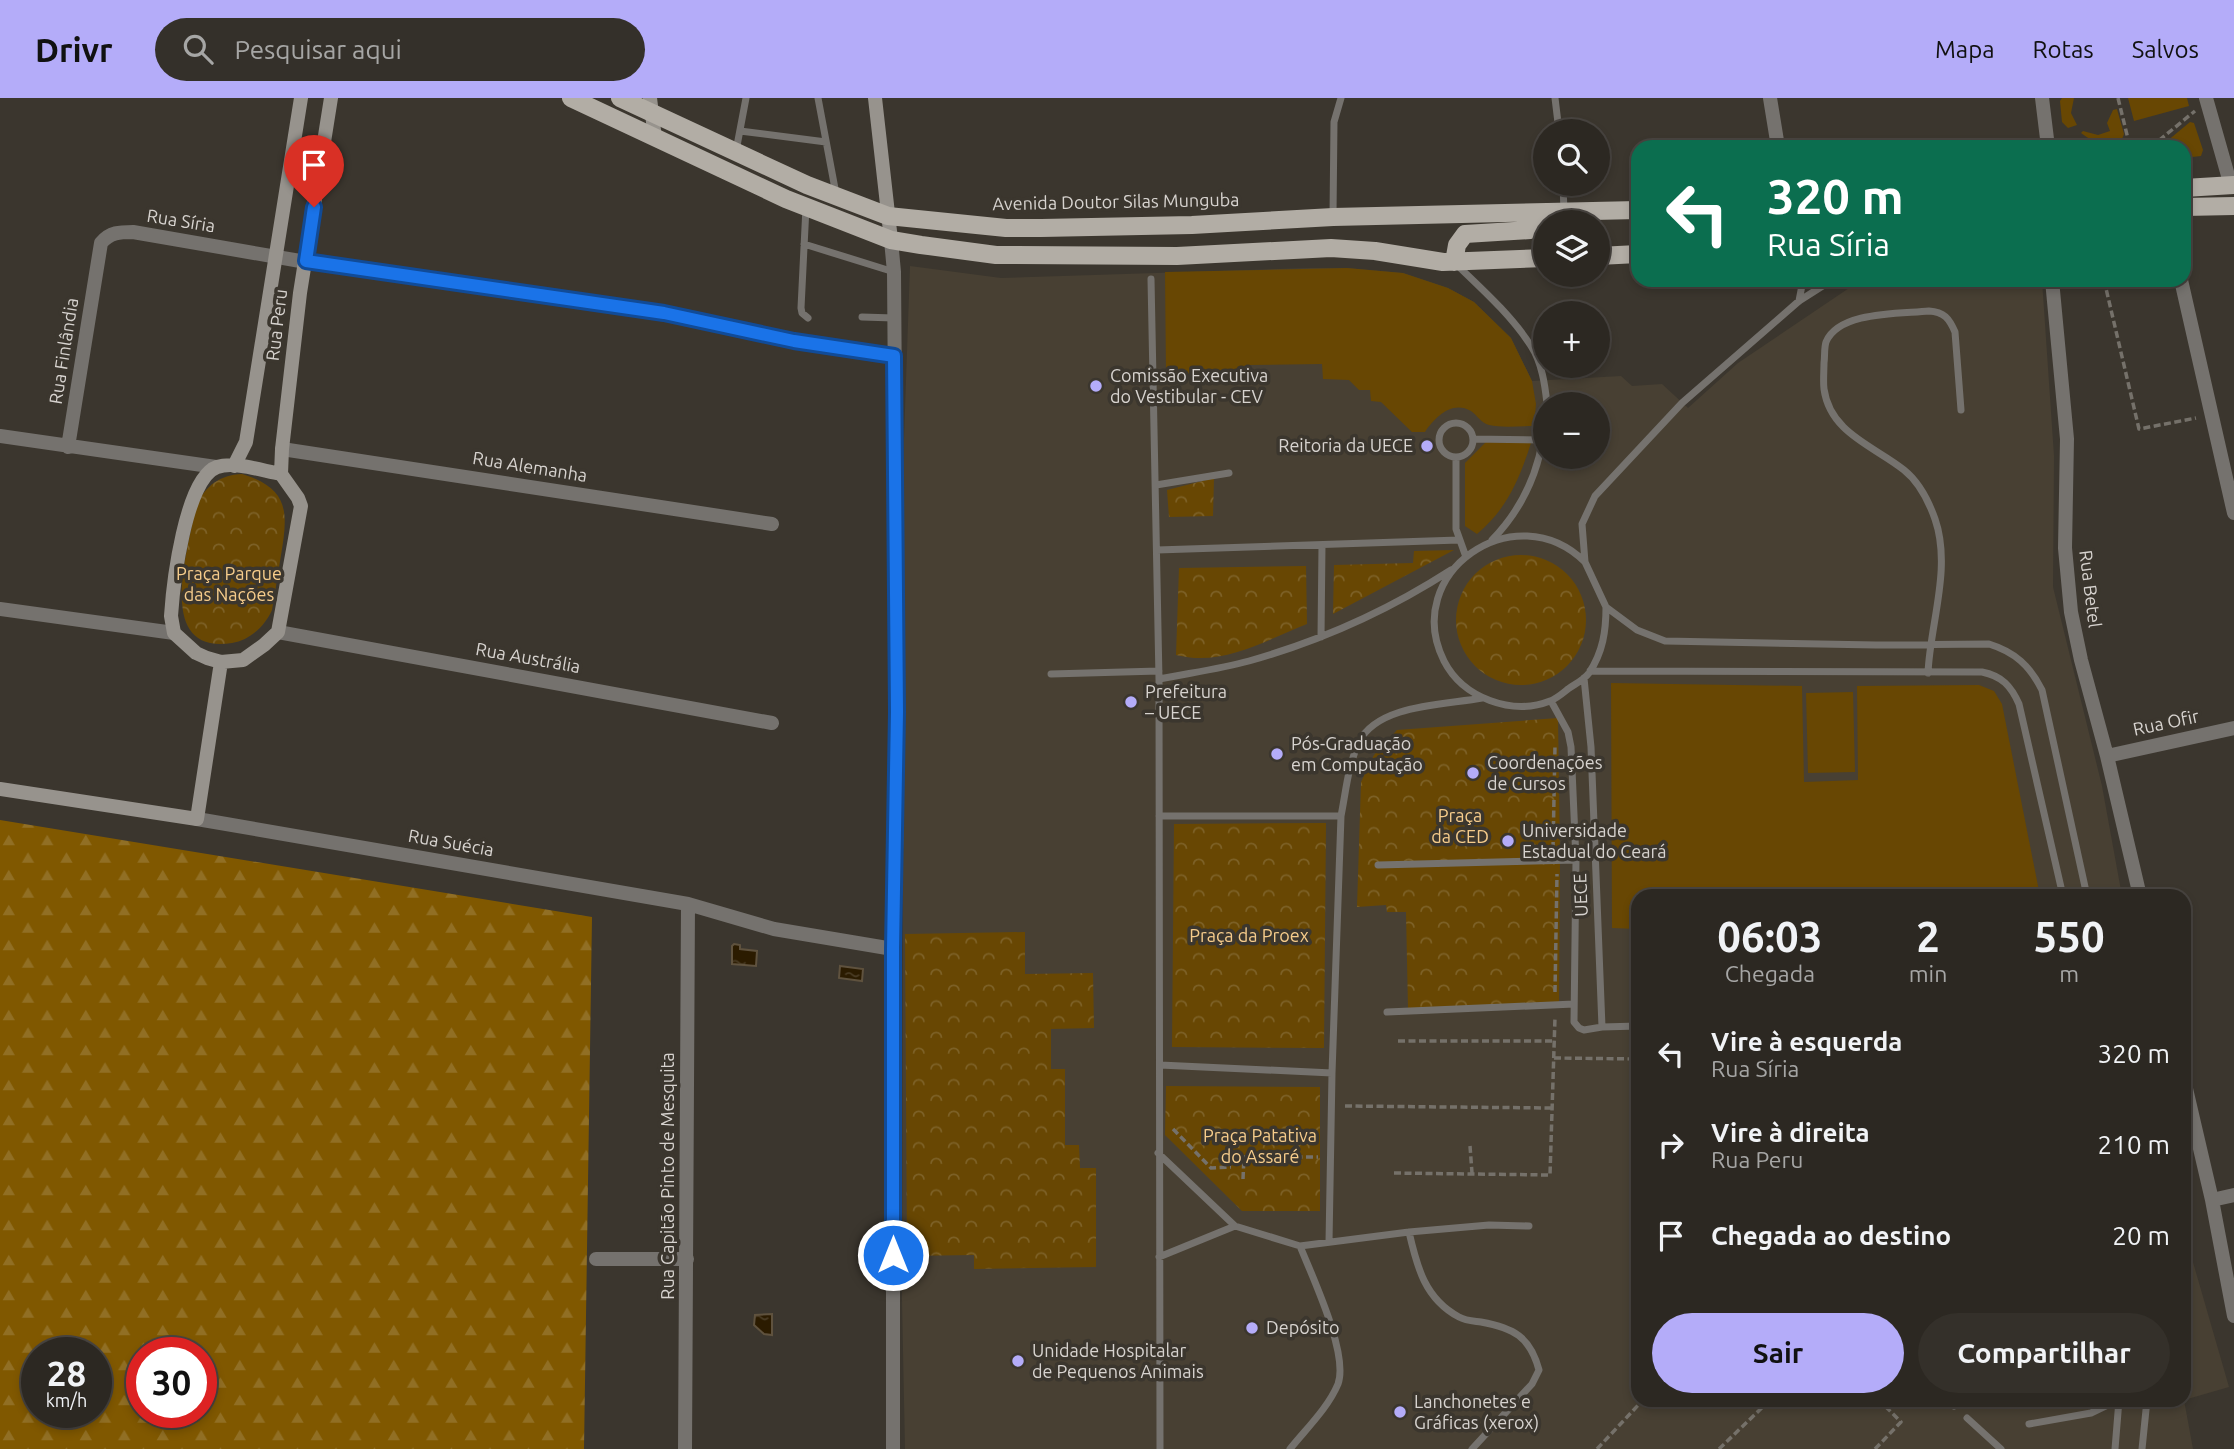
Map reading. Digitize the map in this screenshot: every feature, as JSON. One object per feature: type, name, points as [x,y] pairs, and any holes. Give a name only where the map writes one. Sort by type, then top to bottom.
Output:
[{"type":"main road","points":[[571,98],[749,183],[891,240],[996,255],[1177,256],[1331,247],[1443,262],[1533,259]]},
{"type":"main road","name":"Avenida Doutor Silas Munguba","points":[[620,98],[651,106],[736,152],[837,197],[888,216],[1006,228],[1041,228],[1192,225],[1333,217],[1533,214]]},
{"type":"main road","points":[[2191,188],[2232,186]]},
{"type":"main road","points":[[2191,207],[2234,206]]},
{"type":"main road","name":"Avenida Doutor Silas Munguba","points":[[1610,211],[1631,210]]},
{"type":"main road","points":[[1454,262],[1457,245],[1465,234],[1533,228]]},
{"type":"main road","points":[[1610,255],[1631,254]]},
{"type":"street","name":"Rua Peru","points":[[233,466],[246,442],[301,98]]},
{"type":"street","name":"Rua Peru","points":[[281,474],[306,261],[331,98]]},
{"type":"street","points":[[875,98],[894,272],[897,712],[893,949],[893,1449]]},
{"type":"street","points":[[1770,98],[1777,140]]},
{"type":"street","points":[[2042,98],[2047,140]]},
{"type":"street","points":[[2201,104],[2232,186]]},
{"type":"street","points":[[651,106],[655,138]]},
{"type":"street","name":"Rua Síria","points":[[98,261],[101,243],[106,237],[117,232],[133,232],[306,261]]},
{"type":"street","name":"Rua Finlândia","points":[[68,447],[98,261]]},
{"type":"street","points":[[306,261],[664,313],[794,341],[894,356]]},
{"type":"street","name":"Rua Betel","points":[[2053,287],[2067,439],[2066,572],[2081,660],[2138,889]]},
{"type":"street","points":[[2183,287],[2234,513]]},
{"type":"street","points":[[0,436],[281,474],[301,506],[278,632],[254,654],[243,660],[221,662],[196,653],[174,633],[0,609]]},
{"type":"street","name":"Rua Alemanha","points":[[282,449],[772,524]]},
{"type":"street","points":[[174,633],[172,602],[187,511],[203,479],[216,467]]},
{"type":"street","name":"Rua Austrália","points":[[278,632],[772,723]]},
{"type":"street","points":[[197,819],[221,662]]},
{"type":"street","name":"Rua Ofir","points":[[2107,756],[2234,728]]},
{"type":"street","name":"Rua Suécia","points":[[0,789],[197,819],[688,904],[774,929],[893,949]]},
{"type":"street","name":"Rua Capitão Pinto de Mesquita","points":[[685,1449],[688,904]]},
{"type":"street","points":[[2191,1110],[2212,1199],[2234,1316]]},
{"type":"street","points":[[2212,1199],[2234,1195]]},
{"type":"street","points":[[596,1259],[687,1259]]},
{"type":"lane","points":[[736,152],[746,98]]},
{"type":"lane","points":[[818,98],[837,197]]},
{"type":"lane","points":[[1333,217],[1334,122],[1341,98]]},
{"type":"lane","points":[[1555,98],[1558,119]]},
{"type":"lane","points":[[740,131],[826,142]]},
{"type":"lane","points":[[806,206],[801,308],[808,318]]},
{"type":"lane","points":[[804,244],[894,272]]},
{"type":"lane","points":[[1454,262],[1531,346],[1545,392]]},
{"type":"lane","points":[[1151,279],[1159,675],[1160,1449]]},
{"type":"lane","points":[[1799,301],[1802,287]]},
{"type":"lane","points":[[1451,570],[1437,603],[1436,639],[1445,662],[1459,681],[1482,698],[1500,704],[1526,706],[1551,701],[1587,675],[1601,651],[1606,629],[1605,607],[1585,562],[1582,524],[1595,496],[1682,403],[1799,301],[1821,287]]},
{"type":"lane","points":[[1928,673],[1929,644],[1940,585],[1940,544],[1936,522],[1929,503],[1913,479],[1850,435],[1838,422],[1824,389],[1825,344],[1831,333],[1841,324],[1855,319],[1929,310],[1941,312],[1950,320],[1955,332],[1961,410]]},
{"type":"lane","points":[[862,317],[894,318]]},
{"type":"lane","points":[[1453,423],[1463,424],[1471,430],[1473,439],[1471,448],[1456,457],[1447,454],[1441,447],[1440,437],[1444,428],[1453,423]]},
{"type":"lane","points":[[1473,439],[1533,440]]},
{"type":"lane","points":[[1456,457],[1455,517],[1459,541],[1466,557]]},
{"type":"lane","points":[[1051,674],[1159,675],[1246,662],[1321,637],[1419,591],[1491,540],[1511,519],[1537,469]]},
{"type":"lane","points":[[1156,485],[1229,473]]},
{"type":"lane","points":[[1491,540],[1516,535],[1541,537],[1564,547],[1585,562]]},
{"type":"lane","points":[[1157,550],[1459,541]]},
{"type":"lane","points":[[1321,637],[1322,545]]},
{"type":"lane","points":[[1605,607],[1637,630],[1665,641],[1989,644],[2014,654],[2034,674],[2042,690],[2085,889]]},
{"type":"lane","points":[[1587,675],[1982,672],[1996,675],[2012,689],[2024,719],[2061,889]]},
{"type":"lane","name":"UECE","points":[[1587,675],[1602,1027]]},
{"type":"lane","points":[[1329,1242],[1341,816],[1350,767],[1360,741],[1379,721],[1396,713],[1482,698]]},
{"type":"lane","points":[[1551,701],[1568,732],[1572,747],[1576,860],[1574,1022],[1579,1028],[1592,1030],[1631,1026]]},
{"type":"lane","points":[[1159,816],[1341,816]]},
{"type":"lane","points":[[1378,865],[1576,860]]},
{"type":"lane","points":[[1387,1012],[1574,1004]]},
{"type":"lane","points":[[1160,1065],[1332,1073]]},
{"type":"lane","points":[[1158,1153],[1235,1226],[1300,1246],[1489,1225],[1529,1226]]},
{"type":"lane","points":[[1159,1257],[1235,1226]]},
{"type":"lane","points":[[1409,1232],[1421,1278],[1435,1298],[1462,1319],[1511,1329],[1521,1336],[1533,1353],[1539,1370],[1532,1384],[1472,1449]]},
{"type":"lane","points":[[1290,1449],[1330,1399],[1339,1382],[1340,1370],[1339,1353],[1329,1321],[1300,1246]]},
{"type":"lane","points":[[2029,1424],[2091,1413],[2104,1407]]},
{"type":"lane","points":[[2115,1449],[2118,1407]]},
{"type":"lane","points":[[2142,1449],[2146,1407]]},
{"type":"lane","points":[[1967,1418],[2001,1449]]},
{"type":"path","points":[[2118,98],[2128,140]]},
{"type":"path","points":[[2113,105],[2120,104]]},
{"type":"path","points":[[2159,140],[2201,104]]},
{"type":"path","points":[[2107,287],[2139,429],[2212,415]]},
{"type":"path","points":[[1394,1173],[1550,1175],[1555,1041],[1557,861],[1552,848],[1555,747]]},
{"type":"path","points":[[1398,1041],[1555,1041]]},
{"type":"path","points":[[1554,1058],[1631,1059]]},
{"type":"path","points":[[1331,1106],[1552,1108]]},
{"type":"path","points":[[1159,1115],[1211,1168],[1243,1166]]},
{"type":"path","points":[[1243,1179],[1244,1157],[1318,1157],[1319,1146]]},
{"type":"path","points":[[1470,1146],[1472,1173]]},
{"type":"path","points":[[1597,1449],[1636,1407]]},
{"type":"path","points":[[1719,1449],[1763,1407]]},
{"type":"path","points":[[1875,1449],[1901,1422],[1886,1407]]},
{"type":"shaded area","name":"Universidade Estadual do Ceará","points":[[910,266],[1001,278],[1310,268],[1403,273],[1448,288],[1474,302],[1511,338],[1532,381],[1621,376],[1632,386],[1662,384],[1688,408],[1738,363],[1851,287],[2042,287],[2054,456],[2053,587],[2102,786],[2121,889],[1631,889],[1631,1407],[2185,1407],[2193,1449],[905,1449],[902,1301],[904,438]]},
{"type":"shaded area","points":[[2191,1255],[2229,1387],[2191,1398]]},
{"type":"green space","points":[[2062,98],[2074,98],[2071,113],[2077,125],[2068,128],[2062,122]]},
{"type":"green space","points":[[2128,98],[2187,98],[2189,106],[2134,121]]},
{"type":"green space","points":[[2117,109],[2124,134],[2122,140],[2093,140],[2081,133],[2083,131],[2098,135],[2110,131],[2107,123],[2113,110]]},
{"type":"green space","points":[[2190,122],[2194,123],[2203,150],[2201,156],[2191,157],[2191,140],[2168,140]]},
{"type":"green space","points":[[1347,268],[1403,273],[1448,288],[1474,302],[1511,338],[1532,381],[1533,426],[1489,425],[1471,411],[1457,408],[1439,416],[1425,432],[1412,432],[1381,402],[1371,401],[1370,390],[1359,390],[1349,380],[1323,379],[1322,364],[1247,365],[1224,373],[1166,375],[1165,272]]},
{"type":"green space","points":[[1486,442],[1531,443],[1511,493],[1477,534],[1465,526],[1465,463]]},
{"type":"green space","name":"Praça Parque das Nações","points":[[242,474],[269,487],[282,504],[285,527],[272,610],[261,627],[245,639],[232,643],[207,642],[192,632],[184,616],[182,594],[183,571],[196,506],[214,482],[227,476]]},
{"type":"green space","points":[[1214,478],[1213,516],[1169,517],[1167,490]]},
{"type":"green space","points":[[1454,550],[1333,614],[1334,565],[1413,563],[1414,551]]},
{"type":"green space","points":[[1521,555],[1546,560],[1567,574],[1581,595],[1586,620],[1581,645],[1567,666],[1546,680],[1521,685],[1496,680],[1475,666],[1461,645],[1456,620],[1461,595],[1475,574],[1496,560]]},
{"type":"green space","points":[[1306,566],[1307,624],[1226,655],[1193,658],[1176,655],[1179,568]]},
{"type":"green space","points":[[1611,683],[1802,686],[1804,782],[1858,780],[1857,686],[1979,685],[1994,691],[2002,704],[2039,889],[1631,889],[1631,929],[1612,928]]},
{"type":"green space","points":[[1853,692],[1855,772],[1808,773],[1806,693]]},
{"type":"green space","name":"Praça da CED","points":[[1558,718],[1559,1008],[1408,1008],[1406,912],[1387,912],[1386,905],[1357,907],[1361,782],[1374,755],[1397,730]]},
{"type":"green space","points":[[0,820],[592,917],[584,1449],[0,1449]]},
{"type":"green space","name":"Praça da Proex","points":[[1326,823],[1324,1048],[1172,1047],[1174,824]]},
{"type":"green space","points":[[1025,932],[1025,974],[1093,973],[1094,1028],[1051,1029],[1051,1069],[1065,1069],[1065,1145],[1079,1145],[1080,1168],[1096,1168],[1096,1267],[974,1269],[974,1255],[907,1256],[905,934]]},
{"type":"green space","name":"Praça Patativa do Assaré","points":[[1166,1086],[1320,1087],[1320,1211],[1242,1211],[1165,1135]]},
{"type":"water","points":[[734,944],[740,945],[740,949],[757,951],[756,966],[732,964]]},
{"type":"water","points":[[840,966],[863,969],[862,981],[839,978]]},
{"type":"water","points":[[772,1314],[772,1335],[764,1334],[754,1325],[755,1315]]},
{"type":"place","name":"Comissão Executiva do Vestibular - CEV","points":[[1096,386]]},
{"type":"place","name":"Reitoria da UECE","points":[[1427,446]]},
{"type":"place","name":"Prefeitura – UECE","points":[[1131,702]]},
{"type":"place","name":"Pós-Graduação em Computação","points":[[1277,754]]},
{"type":"place","name":"Coordenações de Cursos","points":[[1473,773]]},
{"type":"place","name":"Universidade Estadual do Ceará","points":[[1508,841]]},
{"type":"place","name":"Depósito","points":[[1252,1328]]},
{"type":"place","name":"Unidade Hospitalar de Pequenos Animais","points":[[1018,1361]]},
{"type":"place","name":"Lanchonetes e Gráficas (xerox)","points":[[1400,1412]]},
{"type":"route","points":[[314,207],[306,261],[664,313],[794,341],[894,356],[897,816],[893,949],[893,1255]]}]
